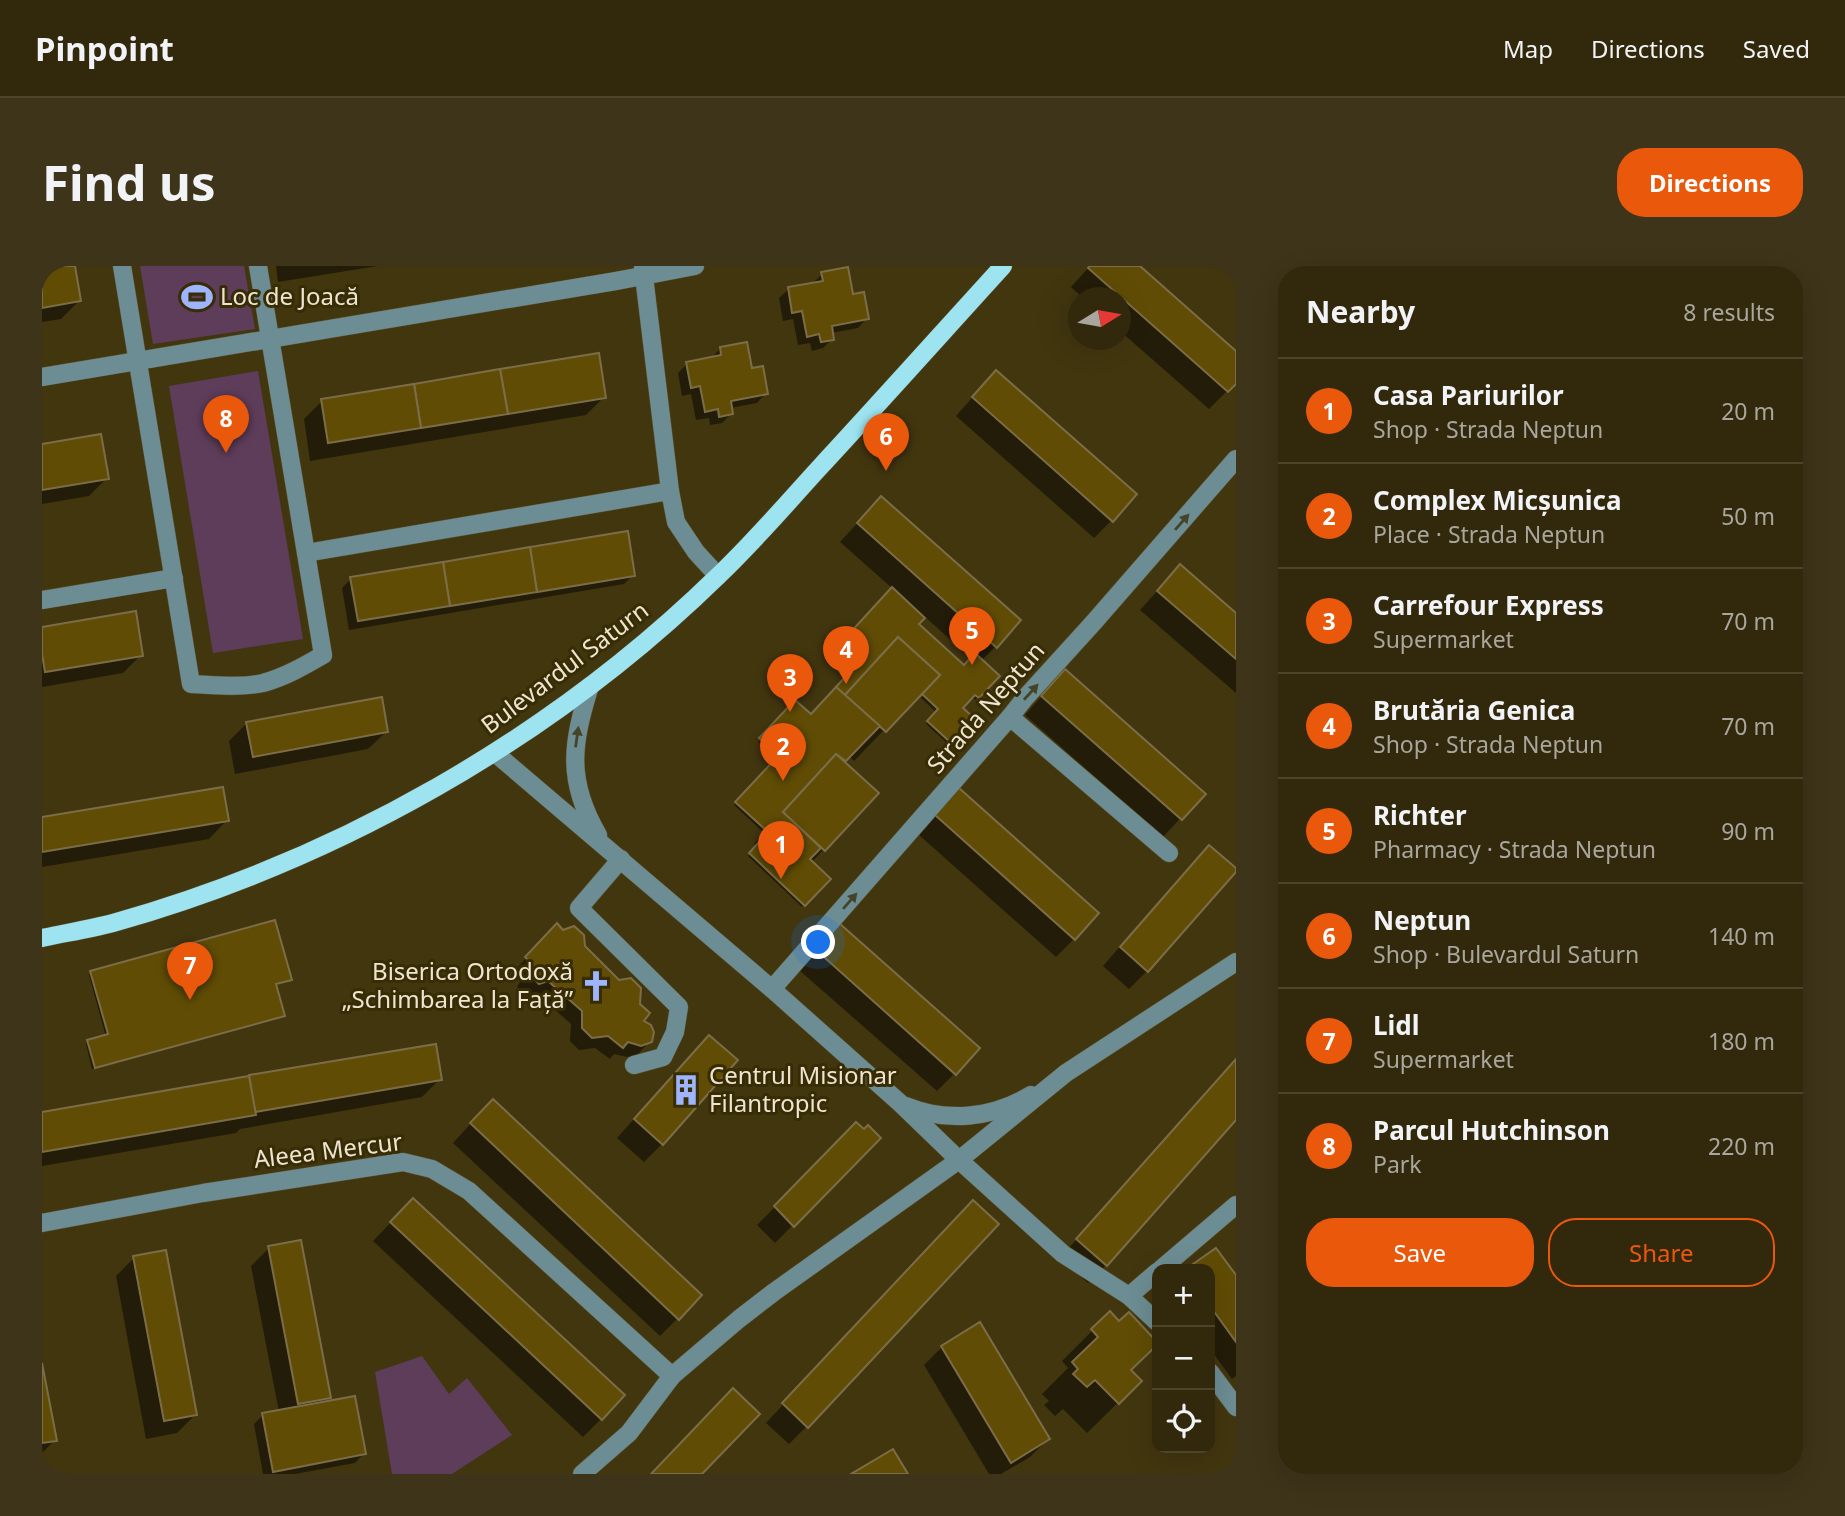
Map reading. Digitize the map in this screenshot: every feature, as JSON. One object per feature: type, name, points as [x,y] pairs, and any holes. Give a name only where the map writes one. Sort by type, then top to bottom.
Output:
[{"type":"main road","name":"Bulevardul Saturn","points":[[42,938],[111,923],[189,899],[330,843],[413,800],[540,723],[637,649],[718,576],[1003,266]]},
{"type":"street","points":[[122,266],[191,684],[228,686],[262,683],[295,671],[323,655],[258,266]]},
{"type":"street","points":[[42,377],[270,339],[643,271],[695,266]]},
{"type":"street","points":[[643,271],[676,522],[696,552],[718,576]]},
{"type":"street","name":"Strada Neptun","points":[[772,989],[1236,459]]},
{"type":"street","points":[[306,553],[670,491]]},
{"type":"street","points":[[42,600],[174,578]]},
{"type":"street","points":[[590,686],[579,721],[575,767],[588,818],[603,844]]},
{"type":"street","points":[[1010,718],[1169,853]]},
{"type":"street","points":[[495,752],[772,989],[1063,1254],[1129,1296],[1152,1317]]},
{"type":"street","points":[[621,859],[579,908],[678,1007],[676,1032],[663,1056],[634,1065]]},
{"type":"street","points":[[900,1104],[919,1111],[957,1117],[994,1111],[1026,1098],[1236,962]]},
{"type":"street","points":[[582,1474],[629,1433],[672,1376],[739,1319],[959,1160],[1066,1073]]},
{"type":"street","name":"Aleea Mercur","points":[[42,1223],[203,1193],[403,1162],[432,1169],[469,1191],[672,1376]]},
{"type":"street","points":[[1167,1264],[1236,1205]]},
{"type":"street","points":[[1129,1296],[1152,1277]]},
{"type":"street","points":[[1215,1379],[1236,1407]]},
{"type":"shaded area","name":"Loc de Joacă","points":[[140,266],[244,266],[255,329],[153,344]]},
{"type":"shaded area","points":[[258,371],[303,639],[213,653],[169,386]]},
{"type":"shaded area","points":[[422,1356],[449,1394],[467,1378],[512,1435],[452,1474],[392,1474],[375,1372]]},
{"type":"building","points":[[42,266],[75,266],[81,301],[42,308]]},
{"type":"building","points":[[1140,266],[1236,351],[1236,384],[1228,392],[1131,306],[1131,287],[1109,287],[1088,268]]},
{"type":"building","points":[[848,267],[853,294],[864,292],[869,319],[832,326],[834,340],[821,342],[819,334],[807,337],[802,311],[792,313],[788,287],[823,281],[821,272]]},
{"type":"building","points":[[747,342],[752,368],[763,366],[768,394],[731,401],[733,414],[719,417],[718,409],[705,412],[700,386],[691,388],[686,362],[721,355],[720,347]]},
{"type":"building","points":[[599,353],[606,398],[508,414],[500,369]]},
{"type":"building","points":[[500,369],[508,414],[421,428],[414,384]]},
{"type":"building","points":[[996,370],[1137,494],[1113,522],[972,397]]},
{"type":"building","points":[[414,384],[421,428],[328,443],[321,399]]},
{"type":"building","points":[[101,434],[109,479],[42,490],[42,444]]},
{"type":"building","points":[[881,496],[1021,620],[997,648],[857,523]]},
{"type":"building","points":[[628,531],[635,576],[537,592],[530,547]]},
{"type":"building","points":[[530,547],[537,592],[450,606],[443,562]]},
{"type":"building","points":[[443,562],[450,606],[358,621],[350,577]]},
{"type":"building","points":[[1180,564],[1236,613],[1236,659],[1157,591]]},
{"type":"building","points":[[892,587],[925,618],[919,624],[964,665],[975,653],[1000,676],[979,698],[975,695],[963,708],[973,717],[950,742],[927,721],[938,709],[922,694],[940,675],[898,637],[845,695],[836,687],[868,652],[849,634]]},
{"type":"building","points":[[136,611],[143,656],[45,672],[42,627]]},
{"type":"building","points":[[898,637],[940,675],[886,732],[845,695]]},
{"type":"building","points":[[1065,669],[1206,794],[1182,820],[1041,696]]},
{"type":"building","points":[[836,687],[880,726],[846,761],[836,754],[783,812],[821,848],[810,859],[831,879],[805,906],[749,853],[768,832],[735,802],[778,756],[759,738],[795,700],[811,714]]},
{"type":"building","points":[[382,697],[388,732],[253,757],[246,722]]},
{"type":"building","points":[[836,754],[879,793],[825,851],[783,812]]},
{"type":"building","points":[[223,787],[229,821],[42,852],[42,817]]},
{"type":"building","points":[[959,788],[1099,913],[1075,940],[935,815]]},
{"type":"building","points":[[1209,845],[1236,868],[1236,872],[1148,972],[1120,947]]},
{"type":"building","points":[[275,920],[292,980],[276,984],[285,1016],[95,1068],[87,1040],[108,1034],[90,971]]},
{"type":"building","name":"Biserica Ortodoxă „Schimbarea la Față”","points":[[557,923],[563,930],[574,926],[584,935],[585,946],[619,980],[631,978],[641,988],[640,1004],[650,1013],[644,1021],[651,1025],[654,1032],[652,1042],[641,1046],[628,1042],[623,1048],[608,1036],[592,1038],[582,1028],[582,1011],[548,981],[539,984],[528,973],[533,965],[525,957]]},
{"type":"building","points":[[839,923],[980,1048],[956,1075],[816,950]]},
{"type":"building","name":"Centrul Misionar Filantropic","points":[[709,1035],[738,1060],[663,1145],[634,1119]]},
{"type":"building","points":[[436,1044],[442,1080],[255,1112],[249,1075]]},
{"type":"building","points":[[1236,1059],[1236,1120],[1107,1266],[1076,1239]]},
{"type":"building","points":[[249,1076],[256,1115],[42,1152],[42,1112]]},
{"type":"building","points":[[493,1099],[702,1295],[679,1320],[470,1123]]},
{"type":"building","points":[[856,1122],[864,1129],[868,1125],[881,1138],[794,1227],[774,1206]]},
{"type":"building","points":[[413,1198],[625,1395],[602,1420],[390,1222]]},
{"type":"building","points":[[973,1200],[999,1224],[808,1428],[782,1403]]},
{"type":"building","points":[[301,1240],[331,1398],[298,1404],[268,1246]]},
{"type":"building","points":[[1216,1248],[1236,1275],[1236,1342],[1215,1313],[1215,1264],[1193,1264]]},
{"type":"building","points":[[166,1250],[197,1415],[164,1421],[133,1256]]},
{"type":"building","points":[[1110,1311],[1119,1321],[1129,1312],[1152,1337],[1152,1350],[1131,1370],[1142,1381],[1119,1404],[1095,1380],[1087,1387],[1073,1374],[1078,1369],[1072,1362],[1098,1337],[1091,1329]]},
{"type":"building","points":[[980,1322],[1050,1439],[1011,1463],[941,1346]]},
{"type":"building","points":[[42,1363],[57,1441],[42,1443]]},
{"type":"building","points":[[733,1388],[760,1414],[702,1474],[651,1474]]},
{"type":"building","points":[[355,1396],[366,1454],[273,1472],[262,1413]]},
{"type":"building","points":[[893,1449],[908,1474],[851,1474]]},
{"type":"place","name":"Loc de Joacă","points":[[197,297]]},
{"type":"place","name":"Parcul Hutchinson","points":[[226,453]]},
{"type":"place","name":"Neptun","points":[[886,471]]},
{"type":"place","name":"Richter","points":[[972,665]]},
{"type":"place","name":"Brutăria Genica","points":[[846,684]]},
{"type":"place","name":"Carrefour Express","points":[[790,712]]},
{"type":"place","name":"Complex Micșunica","points":[[783,781]]},
{"type":"place","name":"Casa Pariurilor","points":[[781,879]]},
{"type":"place","name":"Biserica Ortodoxă „Schimbarea la Față”","points":[[596,986]]},
{"type":"place","name":"Lidl","points":[[190,1000]]},
{"type":"place","name":"Centrul Misionar Filantropic","points":[[686,1090]]}]
